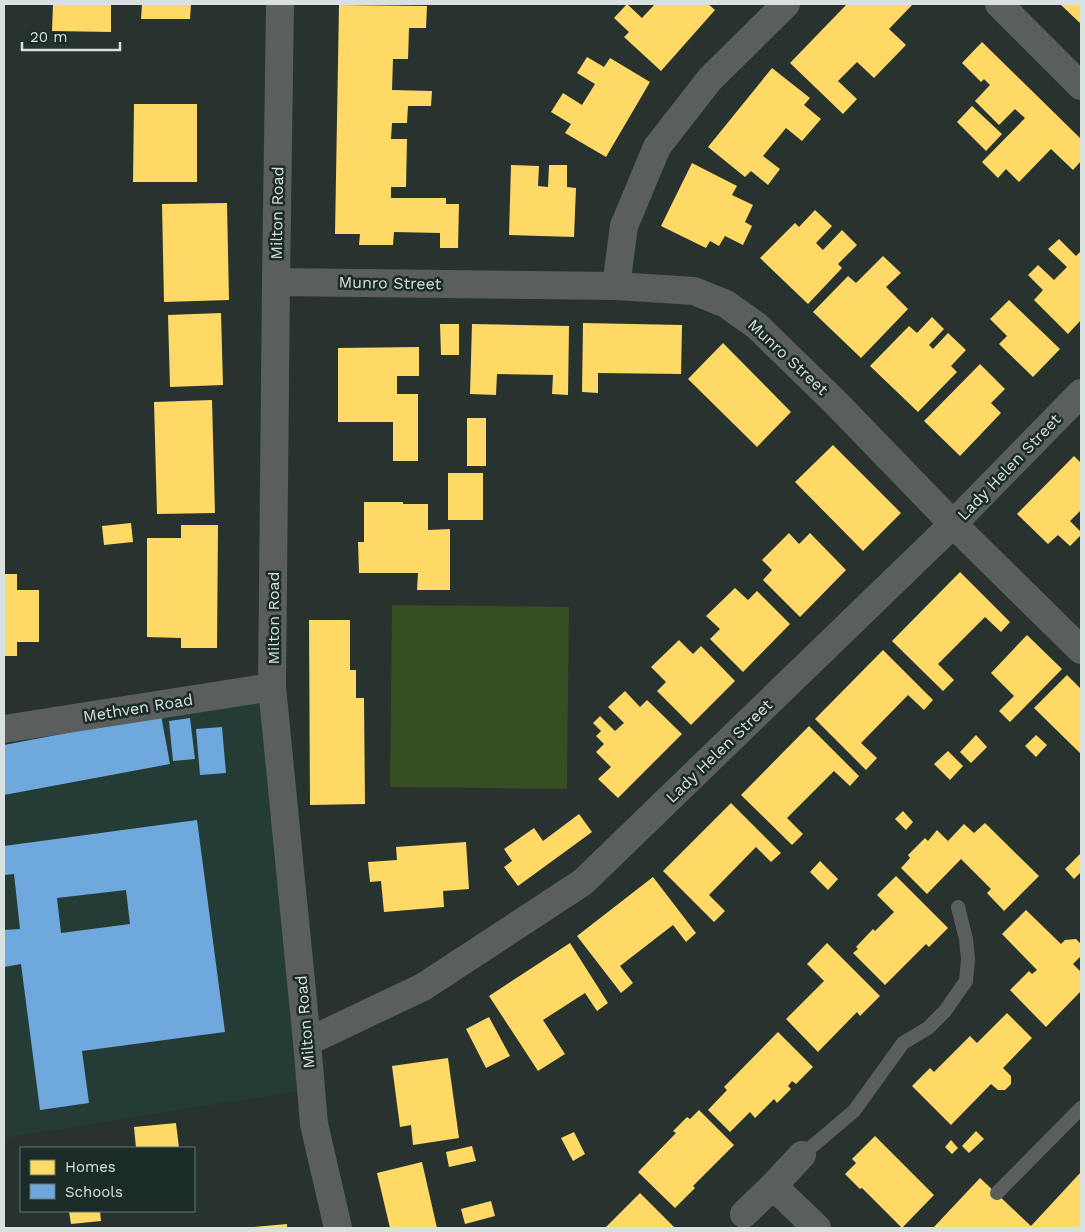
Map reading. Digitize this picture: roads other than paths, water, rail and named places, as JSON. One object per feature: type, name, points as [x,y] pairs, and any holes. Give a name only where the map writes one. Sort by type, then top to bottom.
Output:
[{"type":"street","name":"Milton Road","points":[[280,4],[272,687],[314,1124],[338,1228]]},
{"type":"street","points":[[616,286],[624,226],[657,147],[710,79],[786,4]]},
{"type":"street","points":[[999,4],[1081,86]]},
{"type":"street","name":"Munro Street","points":[[276,282],[616,286],[694,291],[726,304],[757,326],[1081,650]]},
{"type":"street","name":"Lady Helen Street","points":[[307,1042],[423,988],[583,882],[953,524],[1081,393]]},
{"type":"street","name":"Methven Road","points":[[4,729],[272,687]]},
{"type":"street","points":[[744,1214],[774,1186],[802,1155]]},
{"type":"street","points":[[774,1186],[817,1228]]},
{"type":"lane","points":[[802,1155],[854,1111],[903,1043],[928,1028],[945,1011],[966,981],[968,959],[966,939],[958,908]]},
{"type":"lane","points":[[997,1193],[1081,1108]]}]
